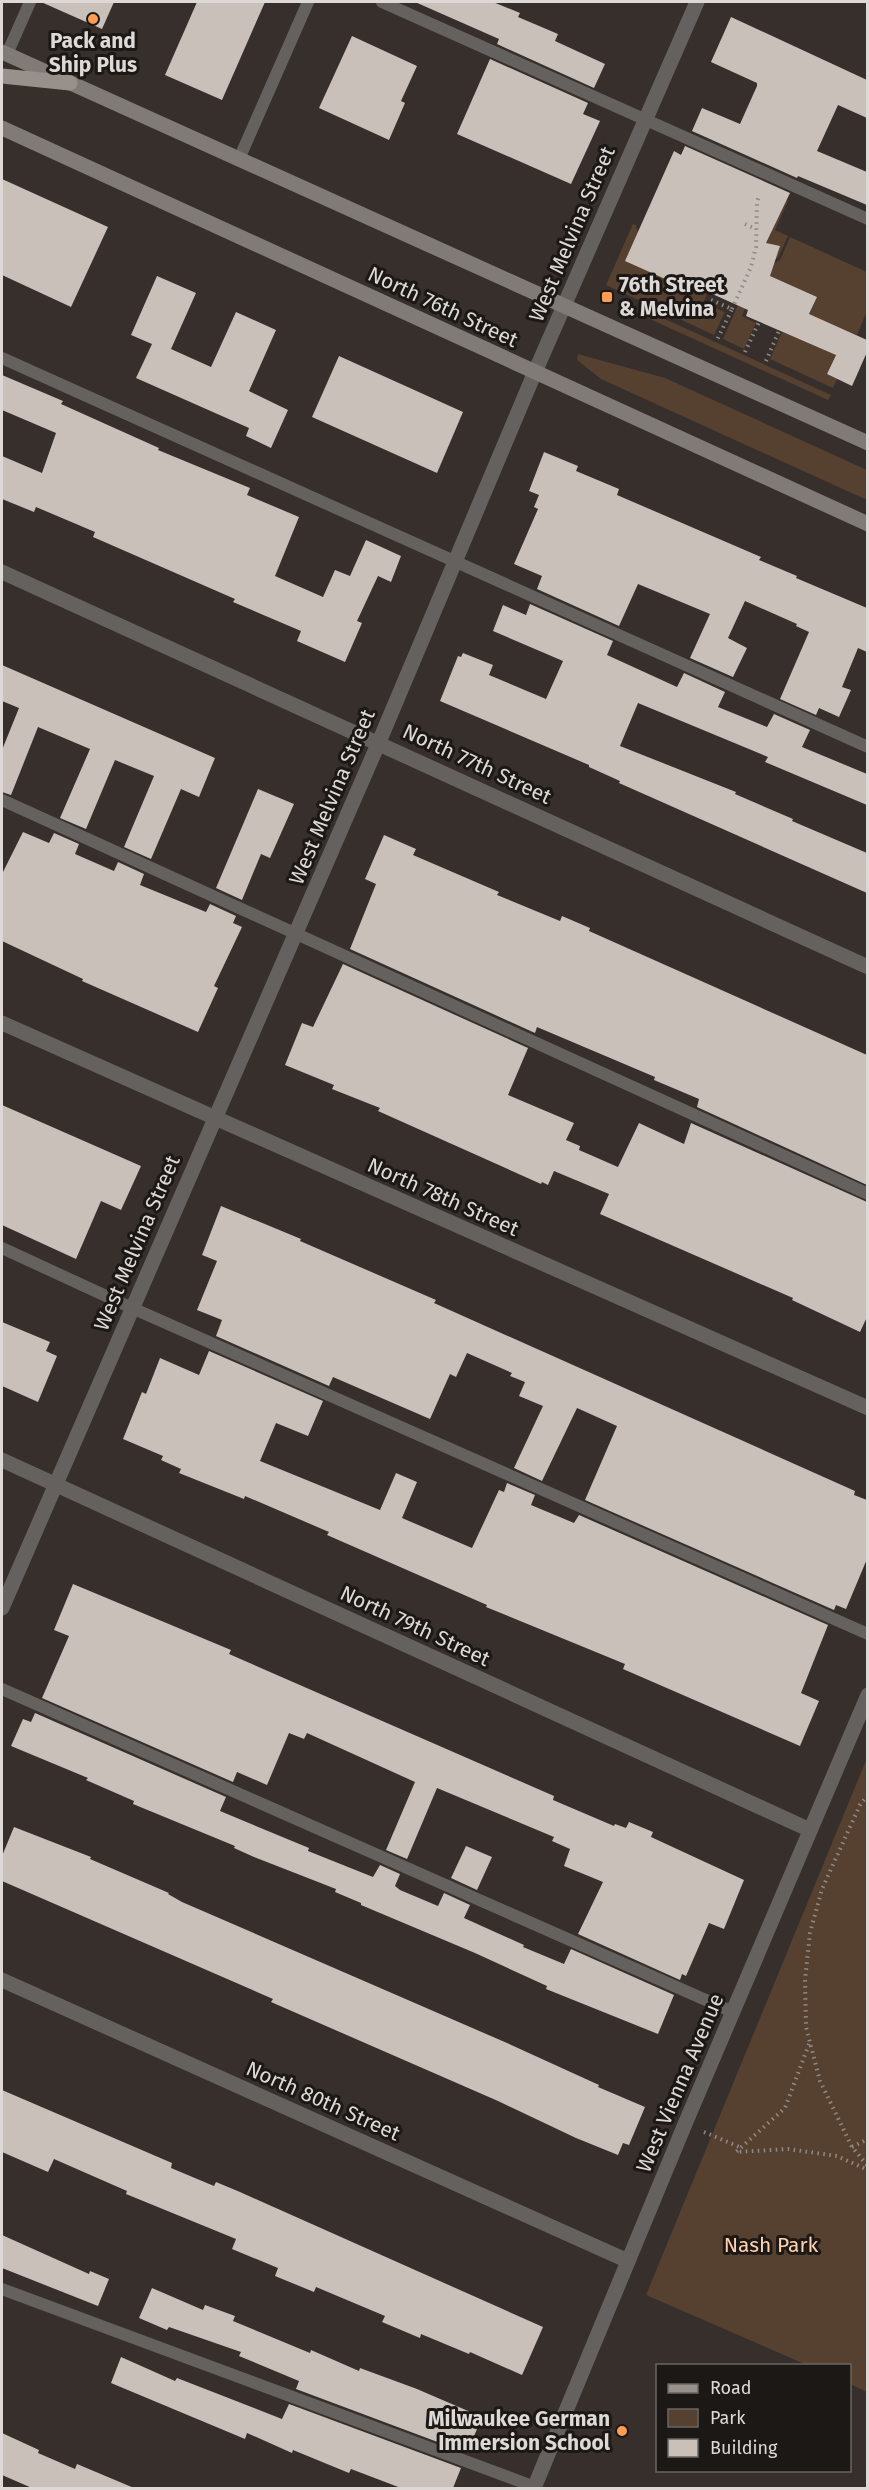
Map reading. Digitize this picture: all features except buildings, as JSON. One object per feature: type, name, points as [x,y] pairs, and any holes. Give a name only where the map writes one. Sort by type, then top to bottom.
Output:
[{"type":"main road","points":[[4,53],[564,304],[867,443]]},
{"type":"main road","points":[[2,76],[70,83]]},
{"type":"main road","name":"North 76th Street","points":[[2,128],[867,524]]},
{"type":"street","name":"West Melvina Street","points":[[2,1608],[379,742],[564,304],[697,2]]},
{"type":"street","name":"North 77th Street","points":[[2,572],[379,742],[867,967]]},
{"type":"street","name":"North 78th Street","points":[[2,1023],[867,1408]]},
{"type":"street","name":"North 79th Street","points":[[2,1460],[810,1830]]},
{"type":"street","name":"West Vienna Avenue","points":[[534,2488],[867,1695]]},
{"type":"street","name":"North 80th Street","points":[[2,1980],[628,2261]]},
{"type":"lane","points":[[4,53],[30,2]]},
{"type":"lane","points":[[239,159],[308,2]]},
{"type":"lane","points":[[382,2],[867,219]]},
{"type":"lane","points":[[2,358],[456,560],[867,747]]},
{"type":"lane","points":[[2,800],[867,1194]]},
{"type":"lane","points":[[2,1248],[132,1308],[867,1634]]},
{"type":"lane","points":[[2,1689],[733,2012]]},
{"type":"lane","points":[[2,2289],[534,2488]]},
{"type":"path","points":[[717,340],[751,267],[756,247],[759,196]]},
{"type":"path","points":[[745,224],[756,229]]},
{"type":"path","points":[[711,300],[732,309]]},
{"type":"path","points":[[746,352],[759,322]]},
{"type":"path","points":[[766,361],[779,331]]},
{"type":"path","points":[[867,1795],[860,1805],[822,1889],[810,1933],[805,1980],[806,2028],[820,2081],[852,2147],[867,2168]]},
{"type":"path","points":[[810,2042],[785,2108],[736,2152],[788,2148],[837,2156],[867,2168]]},
{"type":"path","points":[[685,2124],[742,2148]]},
{"type":"path","points":[[852,2147],[867,2139]]},
{"type":"green space","points":[[767,192],[788,201],[775,230],[788,236],[778,258],[763,266],[742,316],[756,323],[744,349],[723,339],[753,271]]},
{"type":"green space","points":[[633,224],[636,225],[638,233],[672,281],[689,243],[702,290],[708,292],[703,303],[725,312],[714,335],[606,285]]},
{"type":"green space","points":[[790,237],[867,272],[867,311],[857,335],[846,331],[827,374],[837,379],[833,388],[770,359],[782,332],[799,339],[817,297],[762,273],[765,268],[780,260]]},
{"type":"green space","points":[[643,309],[831,395],[828,400],[641,315]]},
{"type":"green space","points":[[578,354],[665,378],[867,470],[867,500],[601,379],[577,360]]},
{"type":"green space","name":"Nash Park","points":[[867,1758],[867,2392],[851,2384],[851,2364],[805,2364],[646,2295]]},
{"type":"place","name":"Pack and Ship Plus","points":[[93,19]]},
{"type":"place","name":"76th Street & Melvina","points":[[607,297]]},
{"type":"place","name":"Milwaukee German Immersion School","points":[[622,2431]]}]
